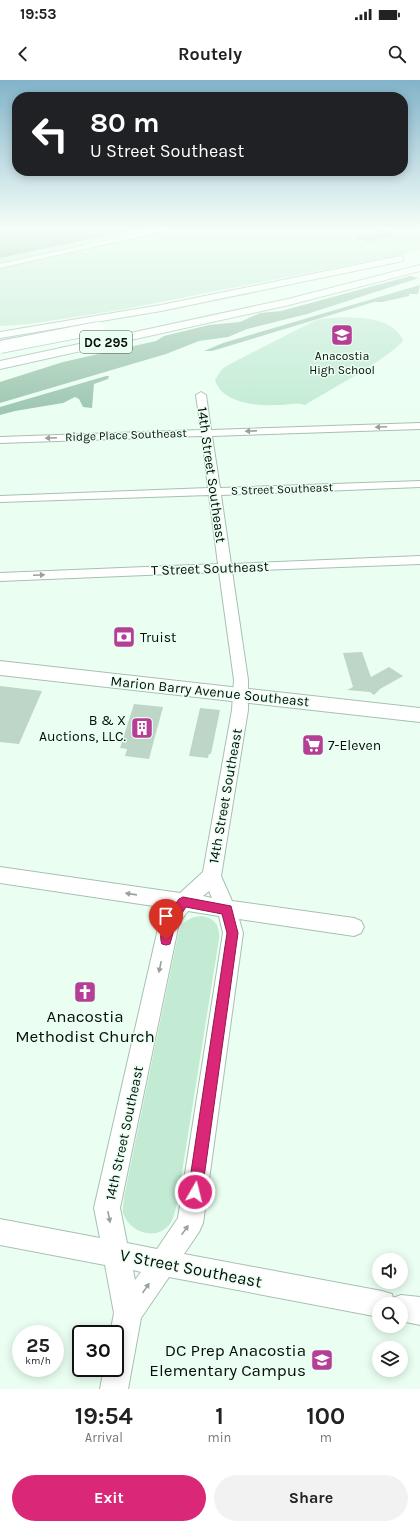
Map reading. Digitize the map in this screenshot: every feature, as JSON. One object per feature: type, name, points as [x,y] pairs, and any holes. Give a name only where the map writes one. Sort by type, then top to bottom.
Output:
[{"type":"highway","points":[[0,334],[75,324],[252,290]]},
{"type":"highway","name":"DC 295","points":[[0,347],[281,290]]},
{"type":"highway","points":[[0,347],[64,342],[126,332],[313,290]]},
{"type":"highway","name":"DC 295","points":[[0,365],[212,319],[335,290]]},
{"type":"highway","points":[[3,377],[65,358],[212,319]]},
{"type":"main road","name":"Marion Barry Avenue Southeast","points":[[0,668],[241,694],[417,710]]},
{"type":"street","name":"14th Street Southeast","points":[[114,1389],[128,1313],[107,1208],[170,920],[183,902],[212,876],[240,710],[241,680],[201,395]]},
{"type":"street","name":"Ridge Place Southeast","points":[[0,440],[420,426]]},
{"type":"street","name":"S Street Southeast","points":[[0,499],[420,484]]},
{"type":"street","name":"T Street Southeast","points":[[0,577],[420,560]]},
{"type":"street","points":[[0,875],[183,902],[227,910],[354,927]]},
{"type":"street","points":[[128,1313],[190,1223],[233,933],[227,910],[212,876]]},
{"type":"street","name":"V Street Southeast","points":[[0,1232],[372,1302]]},
{"type":"street","points":[[408,1309],[420,1311]]},
{"type":"shaded area","points":[[0,290],[222,290],[120,310],[30,324],[0,326]]},
{"type":"shaded area","points":[[358,290],[381,290],[307,314],[247,329],[228,337],[199,341],[166,354],[0,403],[0,382],[63,362],[156,341],[164,336],[209,325],[240,322],[260,313],[281,311]]},
{"type":"shaded area","points":[[403,290],[419,290],[418,294],[409,294],[409,296],[382,302],[374,302],[212,351],[204,351],[223,343]]},
{"type":"shaded area","points":[[346,317],[370,319],[386,324],[393,328],[403,340],[398,346],[374,364],[305,405],[250,404],[232,398],[219,388],[215,380],[222,369],[228,365],[310,323],[320,319]]},
{"type":"shaded area","points":[[109,376],[108,379],[94,384],[92,408],[83,407],[79,399],[75,397],[63,403],[0,415],[0,407]]},
{"type":"shaded area","points":[[202,916],[216,923],[219,930],[219,939],[177,1204],[170,1224],[158,1233],[144,1232],[137,1230],[126,1220],[123,1213],[124,1197],[178,935],[181,927],[186,921]]},
{"type":"building","points":[[362,652],[371,677],[389,667],[403,676],[380,689],[374,695],[370,692],[347,690],[353,687],[343,653]]},
{"type":"building","points":[[0,686],[42,691],[19,744],[0,742]]},
{"type":"building","name":"B & X Auctions, LLC.","points":[[134,704],[163,707],[149,759],[125,756],[127,749],[120,748]]},
{"type":"building","points":[[200,708],[220,710],[211,754],[209,754],[208,758],[189,756]]},
{"type":"place","name":"Anacostia High School","points":[[342,335]]},
{"type":"place","name":"Truist","points":[[124,637]]},
{"type":"place","name":"B & X Auctions, LLC.","points":[[142,728]]},
{"type":"place","name":"7-Eleven","points":[[313,745]]},
{"type":"place","name":"Anacostia Methodist Church","points":[[85,992]]},
{"type":"place","name":"DC Prep Anacostia Elementary Campus","points":[[322,1360]]},
{"type":"route","points":[[166,940],[170,920],[183,902],[227,910],[233,933],[195,1192]]}]
